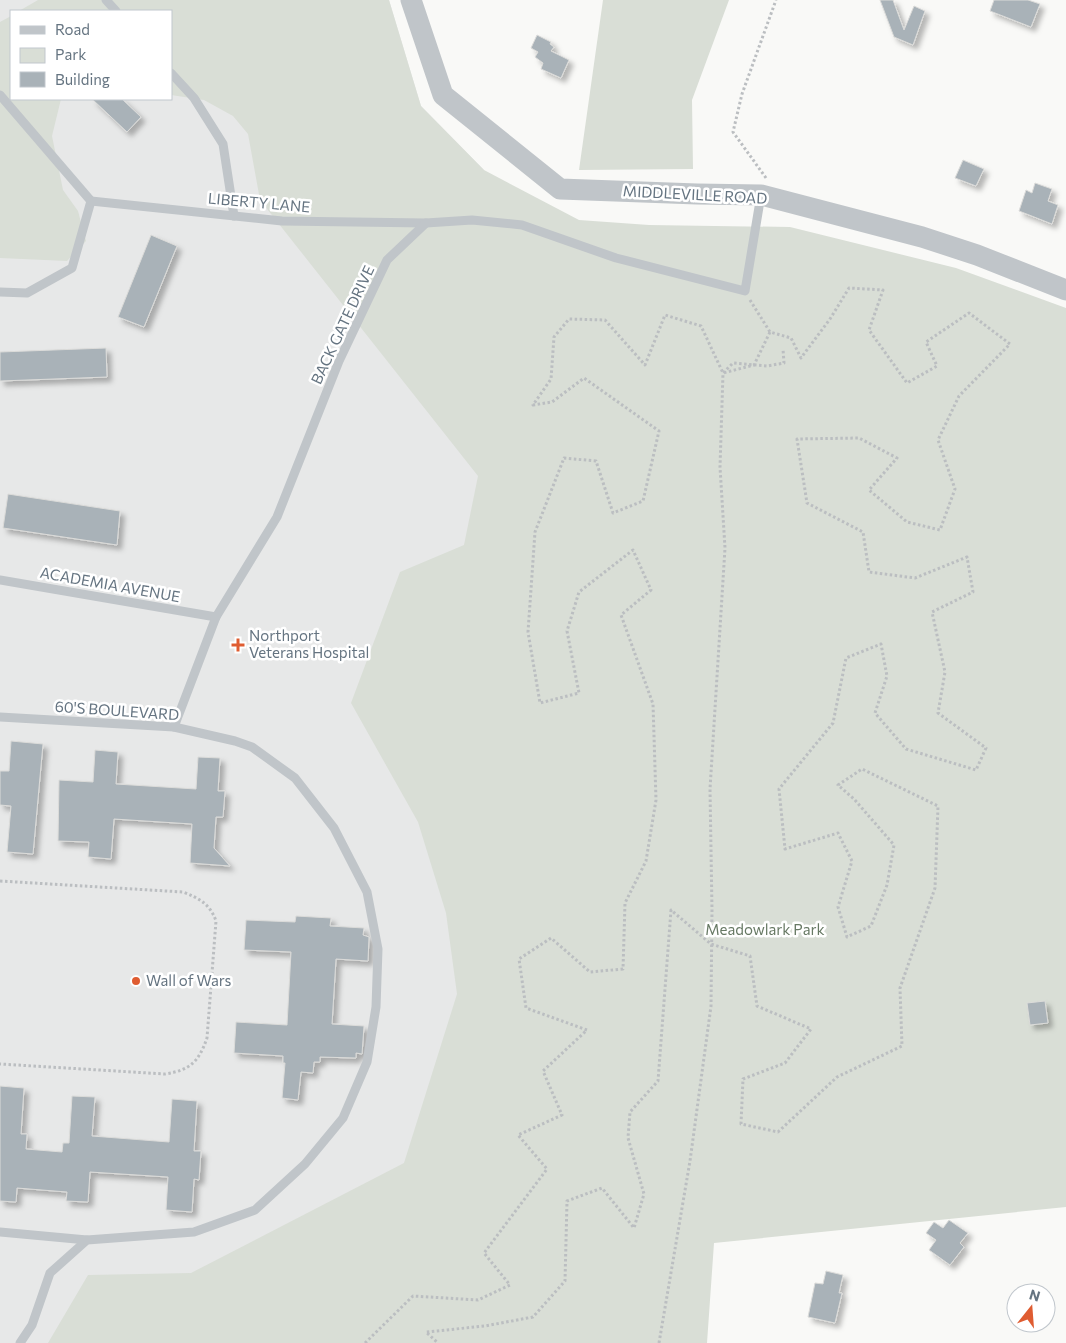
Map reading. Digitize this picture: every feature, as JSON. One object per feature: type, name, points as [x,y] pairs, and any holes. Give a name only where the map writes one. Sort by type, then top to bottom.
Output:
[{"type":"street","name":"MIDDLEVILLE ROAD","points":[[411,0],[443,96],[560,189],[760,195],[922,237],[977,255],[1066,290]]},
{"type":"lane","points":[[106,0],[115,10]]},
{"type":"lane","points":[[172,74],[194,98],[223,144],[234,216]]},
{"type":"lane","points":[[0,95],[91,200],[72,268],[27,294],[0,292]]},
{"type":"lane","points":[[426,223],[472,220],[522,225],[616,258],[745,291],[760,195]]},
{"type":"lane","name":"LIBERTY LANE","points":[[91,200],[282,221],[426,223]]},
{"type":"lane","name":"BACK GATE DRIVE","points":[[174,727],[216,617],[277,518],[339,361],[387,260],[426,223]]},
{"type":"lane","name":"ACADEMIA AVENUE","points":[[0,580],[216,617]]},
{"type":"lane","name":"60'S BOULEVARD","points":[[0,717],[174,727],[235,741],[252,747],[295,778],[334,828],[367,892],[378,949],[376,1007],[367,1062],[343,1118],[305,1164],[255,1210],[194,1232],[87,1240],[0,1232]]},
{"type":"lane","points":[[20,1343],[32,1325],[50,1273],[87,1240]]},
{"type":"path","points":[[760,195],[767,179],[733,132],[742,94],[776,0]]},
{"type":"path","points":[[438,1343],[426,1332],[485,1326],[534,1317],[565,1281],[567,1201],[602,1188],[634,1228],[644,1194],[628,1138],[630,1112],[658,1081],[671,910],[712,944],[750,956],[757,1006],[811,1029],[785,1063],[743,1079],[741,1124],[778,1132],[837,1077],[902,1046],[900,988],[935,888],[938,806],[862,769],[838,786],[854,799],[894,845],[887,885],[871,926],[847,937],[838,907],[852,861],[838,833],[785,848],[779,790],[833,723],[846,658],[881,644],[886,676],[875,713],[906,749],[976,770],[986,748],[938,713],[946,672],[932,612],[973,592],[967,557],[915,578],[869,572],[863,532],[807,503],[796,439],[860,438],[897,458],[869,490],[907,522],[940,530],[955,489],[938,440],[959,396],[1010,344],[969,313],[926,342],[938,366],[907,383],[869,330],[883,290],[849,288],[830,319],[801,358],[791,338],[770,332],[745,291]]},
{"type":"path","points":[[365,1343],[413,1296],[478,1300],[510,1285],[484,1253],[546,1169],[518,1135],[562,1115],[543,1070],[588,1030],[526,1008],[520,959],[551,938],[590,972],[623,968],[625,903],[646,861],[656,800],[653,704],[621,615],[651,590],[633,550],[579,592],[567,631],[579,693],[540,704],[528,632],[535,532],[564,458],[596,461],[613,514],[643,500],[659,431],[584,378],[552,402],[533,405],[551,379],[554,337],[569,320],[605,320],[645,365],[666,315],[701,326],[723,373],[720,467],[725,548],[710,790],[711,1006],[690,1161],[659,1343]]},
{"type":"path","points":[[723,373],[754,365],[770,332]]},
{"type":"path","points":[[723,373],[733,363],[767,366],[784,363],[783,349]]},
{"type":"path","points":[[0,881],[182,892],[197,897],[212,910],[216,921],[207,1038],[201,1055],[191,1066],[178,1072],[165,1074],[0,1064]]},
{"type":"shaded area","name":"Northport Veterans Hospital","points":[[0,0],[389,0],[421,106],[484,170],[472,814],[443,1178],[274,1343],[0,1343]]},
{"type":"green space","name":"Meadowlark Park","points":[[38,0],[389,0],[421,106],[484,170],[579,220],[649,225],[790,227],[956,268],[1066,308],[1066,1207],[714,1243],[707,1343],[48,1343],[88,1275],[191,1273],[404,1163],[457,994],[446,913],[418,822],[351,703],[400,572],[464,545],[478,476],[260,200],[248,134],[233,116],[204,100],[172,95],[172,10],[21,10]]},
{"type":"green space","points":[[603,0],[729,0],[692,100],[693,169],[579,170]]},
{"type":"green space","points":[[10,17],[10,100],[61,100],[52,136],[63,190],[78,211],[86,241],[67,261],[0,258],[0,22]]},
{"type":"building","points":[[880,0],[893,0],[904,30],[914,6],[925,11],[913,45],[894,37]]},
{"type":"building","points":[[994,0],[1028,0],[1040,4],[1031,27],[990,11]]},
{"type":"building","points":[[537,35],[551,42],[550,44],[554,47],[551,51],[569,60],[561,78],[541,69],[543,63],[535,57],[538,52],[531,48]]},
{"type":"building","points":[[93,100],[123,100],[141,117],[127,132]]},
{"type":"building","points":[[963,160],[984,169],[976,186],[955,178]]},
{"type":"building","points":[[1035,183],[1052,189],[1048,201],[1058,205],[1052,224],[1019,211],[1026,190],[1032,193]]},
{"type":"building","points":[[151,235],[177,246],[144,327],[118,317]]},
{"type":"building","points":[[106,348],[107,377],[0,381],[0,352]]},
{"type":"building","points":[[8,494],[120,511],[117,545],[3,528]]},
{"type":"building","points":[[11,741],[43,744],[33,854],[7,852],[11,806],[0,805],[0,771],[9,771]]},
{"type":"building","points":[[95,750],[118,752],[116,784],[196,789],[198,757],[220,758],[218,791],[225,791],[223,817],[216,817],[214,848],[230,866],[190,863],[192,824],[114,819],[111,859],[88,857],[89,842],[58,841],[59,780],[93,782]]},
{"type":"building","points":[[296,916],[331,918],[330,926],[364,928],[363,935],[369,937],[368,961],[336,959],[332,1024],[364,1026],[362,1054],[356,1053],[356,1058],[320,1057],[320,1062],[314,1062],[313,1073],[301,1072],[298,1100],[282,1098],[285,1063],[283,1063],[283,1056],[234,1053],[236,1022],[287,1025],[291,952],[244,950],[246,920],[295,922]]},
{"type":"building","points":[[1045,1001],[1048,1023],[1030,1025],[1027,1003]]},
{"type":"building","points":[[0,1086],[24,1088],[21,1134],[27,1134],[26,1149],[62,1152],[63,1143],[69,1143],[72,1096],[95,1097],[92,1136],[169,1142],[172,1099],[197,1101],[194,1151],[201,1151],[199,1180],[194,1179],[192,1212],[166,1210],[168,1177],[90,1172],[88,1202],[66,1201],[67,1192],[17,1188],[16,1202],[0,1201]]},
{"type":"building","points":[[949,1220],[968,1233],[960,1243],[964,1247],[950,1265],[929,1250],[936,1240],[926,1233],[934,1222],[943,1228]]},
{"type":"building","points":[[826,1271],[843,1275],[839,1293],[842,1293],[835,1323],[808,1317],[815,1283],[823,1284]]},
{"type":"place","name":"Northport Veterans Hospital","points":[[238,645]]},
{"type":"place","name":"Wall of Wars","points":[[136,981]]}]
